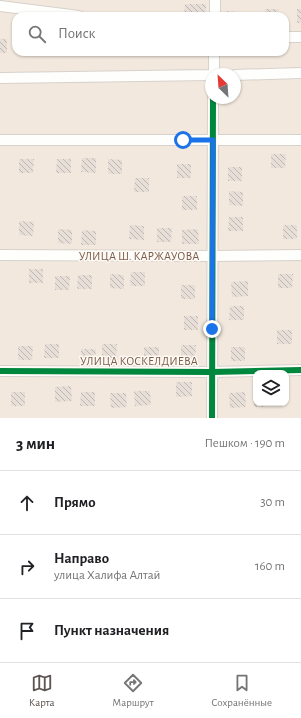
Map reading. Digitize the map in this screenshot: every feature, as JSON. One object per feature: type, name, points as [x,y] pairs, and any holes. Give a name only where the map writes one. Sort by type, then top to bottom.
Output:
[{"type":"street","points":[[215,12],[216,0]]},
{"type":"street","points":[[0,6],[47,12]]},
{"type":"street","points":[[289,37],[301,37]]},
{"type":"street","points":[[213,68],[214,56]]},
{"type":"street","points":[[241,75],[301,73]]},
{"type":"street","points":[[0,78],[205,75]]},
{"type":"street","points":[[212,418],[213,104]]},
{"type":"street","points":[[0,140],[301,140]]},
{"type":"street","name":"УЛИЦА Ш. КАРЖАУОВА","points":[[0,256],[301,255]]},
{"type":"street","name":"УЛИЦА КОСКЕЛДИЕВА","points":[[0,371],[212,372],[301,370]]},
{"type":"shaded area","points":[[0,0],[301,0],[301,418],[0,418]]},
{"type":"building","points":[[185,4],[206,4],[206,12],[184,12]]},
{"type":"building","points":[[265,9],[279,9],[279,12],[265,12]]},
{"type":"building","points":[[297,9],[301,9],[301,23],[297,23]]},
{"type":"building","points":[[0,39],[7,39],[7,53],[0,53]]},
{"type":"building","points":[[271,154],[286,154],[285,168],[271,168]]},
{"type":"building","points":[[82,158],[96,158],[96,173],[81,172]]},
{"type":"building","points":[[19,159],[34,159],[33,173],[19,173]]},
{"type":"building","points":[[57,159],[71,159],[71,173],[56,173]]},
{"type":"building","points":[[108,159],[122,160],[122,174],[108,174]]},
{"type":"building","points":[[177,164],[191,164],[191,178],[177,178]]},
{"type":"building","points":[[228,167],[242,167],[242,181],[228,181]]},
{"type":"building","points":[[135,178],[149,178],[149,192],[134,192]]},
{"type":"building","points":[[229,191],[243,192],[243,206],[229,205]]},
{"type":"building","points":[[182,196],[197,196],[197,210],[182,210]]},
{"type":"building","points":[[229,217],[243,217],[243,231],[228,231]]},
{"type":"building","points":[[19,221],[34,222],[33,236],[19,235]]},
{"type":"building","points":[[130,225],[144,226],[144,240],[129,239]]},
{"type":"building","points":[[283,225],[297,225],[297,239],[283,239]]},
{"type":"building","points":[[157,228],[172,228],[171,242],[157,242]]},
{"type":"building","points":[[58,229],[72,230],[72,244],[58,243]]},
{"type":"building","points":[[198,229],[199,244],[182,244],[182,230]]},
{"type":"building","points":[[82,230],[96,231],[96,245],[81,245]]},
{"type":"building","points":[[29,269],[43,269],[43,283],[29,283]]},
{"type":"building","points":[[131,272],[145,272],[145,286],[130,286]]},
{"type":"building","points":[[110,274],[124,275],[124,289],[110,288]]},
{"type":"building","points":[[278,274],[293,274],[292,288],[278,288]]},
{"type":"building","points":[[78,275],[92,275],[92,289],[77,289]]},
{"type":"building","points":[[55,276],[70,276],[69,290],[55,290]]},
{"type":"building","points":[[248,281],[248,296],[232,297],[231,282]]},
{"type":"building","points":[[181,285],[195,285],[195,299],[181,299]]},
{"type":"building","points":[[230,306],[244,306],[244,320],[229,320]]},
{"type":"building","points":[[184,316],[198,316],[198,330],[184,330]]},
{"type":"building","points":[[277,330],[292,330],[292,344],[277,344]]},
{"type":"building","points":[[45,344],[59,344],[59,358],[44,358]]},
{"type":"building","points":[[102,344],[117,344],[116,359],[102,358]]},
{"type":"building","points":[[181,345],[196,345],[195,359],[181,359]]},
{"type":"building","points":[[18,346],[33,346],[32,360],[18,360]]},
{"type":"building","points":[[144,347],[159,347],[159,362],[144,361]]},
{"type":"building","points":[[231,347],[245,347],[245,361],[231,361]]},
{"type":"building","points":[[81,349],[96,349],[95,363],[81,363]]},
{"type":"building","points":[[176,382],[192,382],[192,396],[176,397]]},
{"type":"building","points":[[71,386],[72,401],[55,402],[55,387]]},
{"type":"building","points":[[134,391],[150,391],[151,405],[135,406]]},
{"type":"building","points":[[11,392],[25,392],[25,406],[11,406]]},
{"type":"building","points":[[81,392],[95,392],[95,406],[80,406]]},
{"type":"building","points":[[245,392],[246,407],[230,408],[229,393]]},
{"type":"building","points":[[110,393],[126,393],[127,407],[111,408]]},
{"type":"cycle path","points":[[212,418],[213,104]]},
{"type":"cycle path","points":[[0,371],[212,372],[301,370]]},
{"type":"route","points":[[183,140],[213,140],[212,329]]}]
